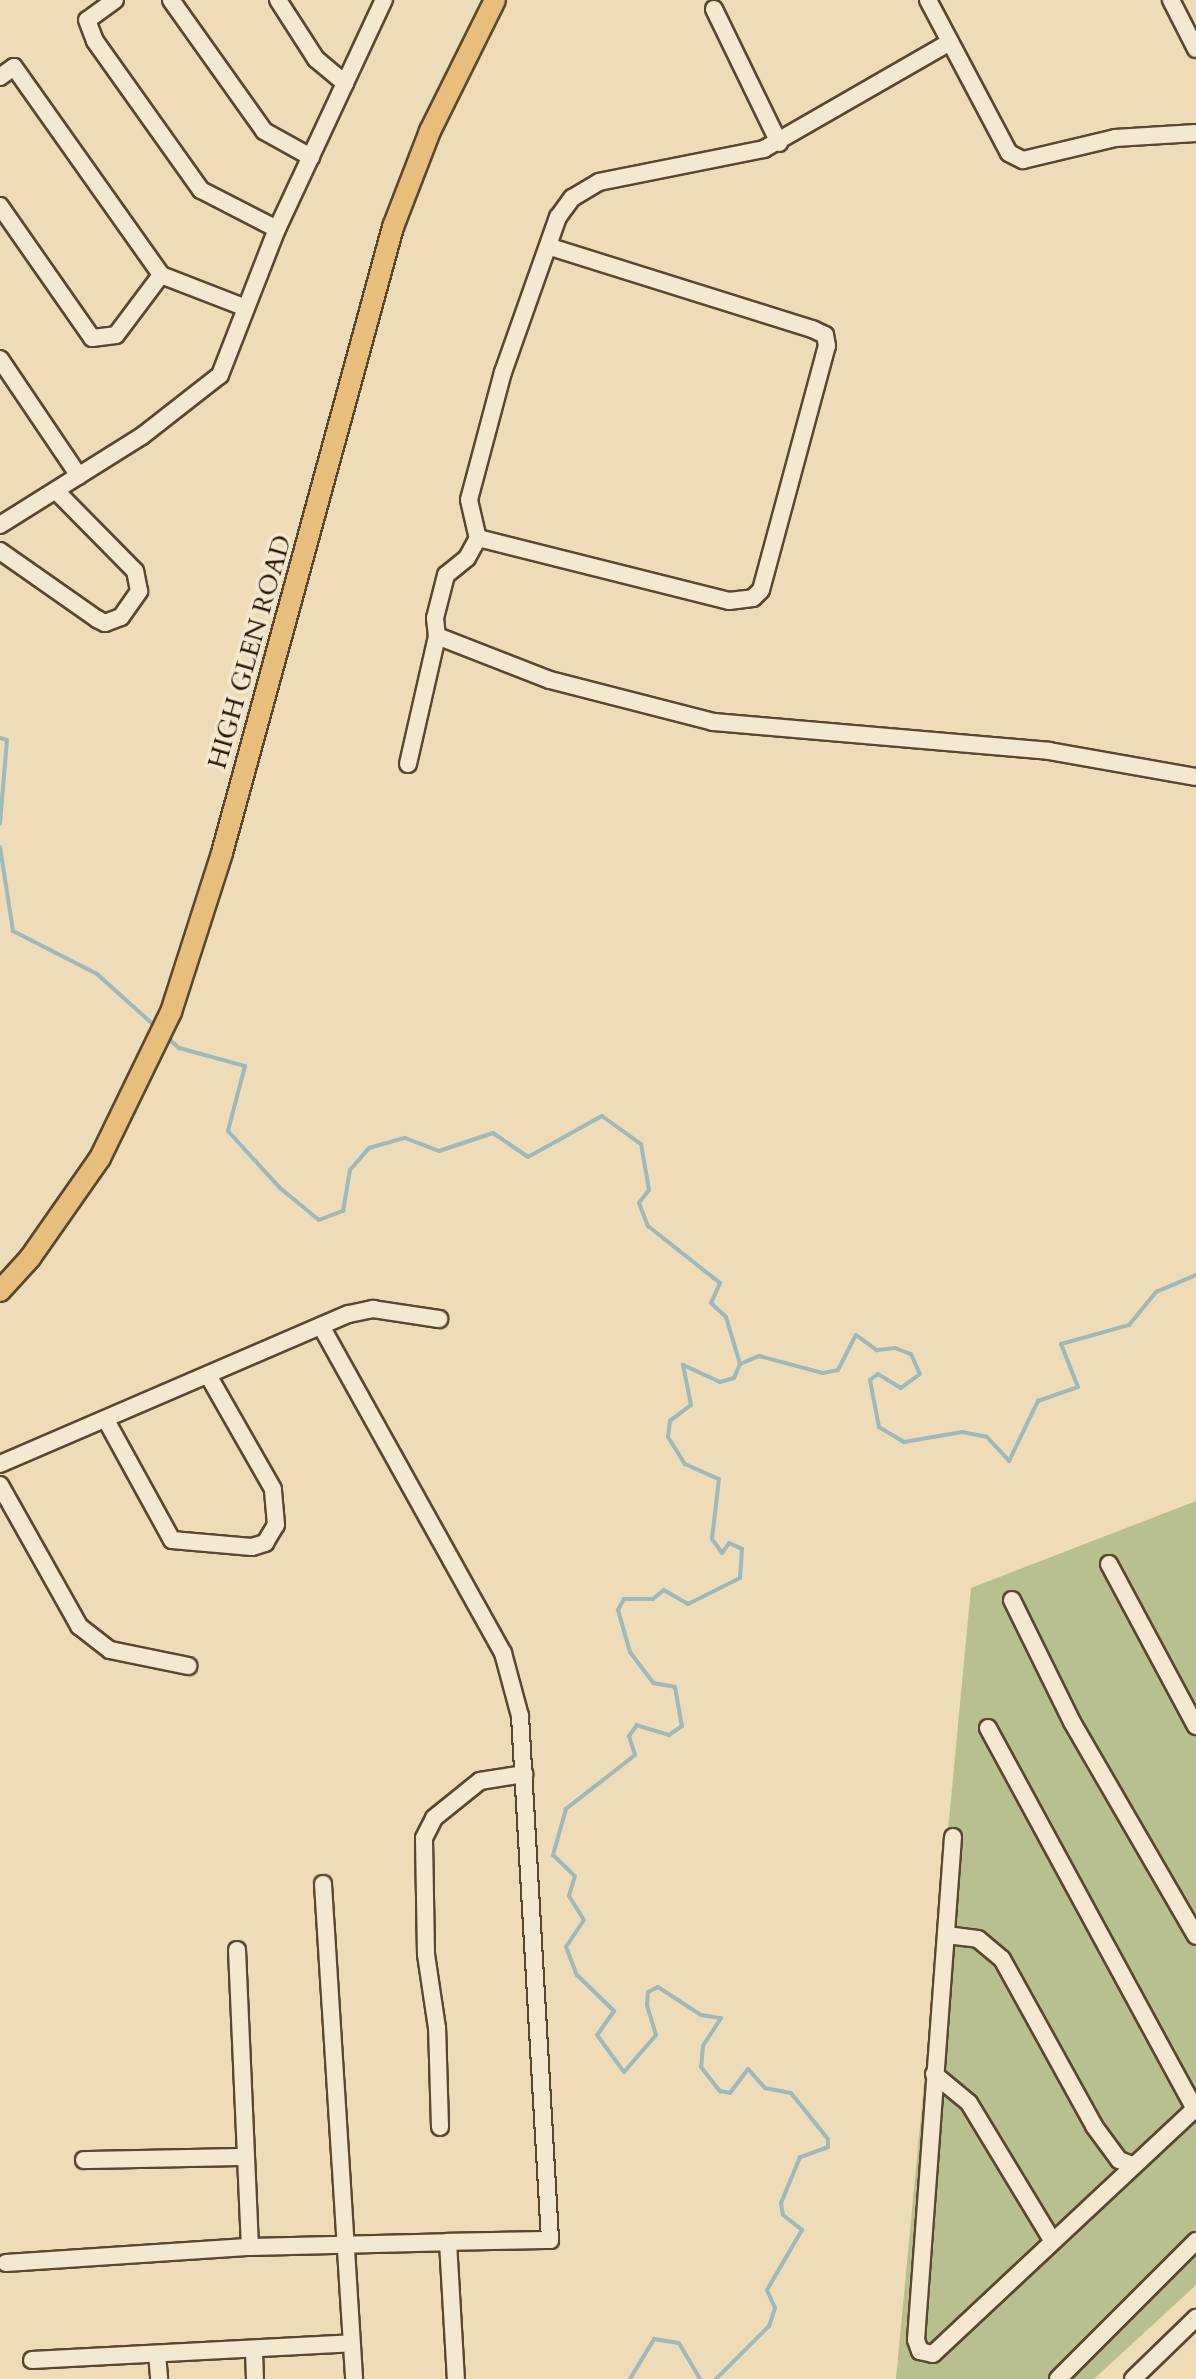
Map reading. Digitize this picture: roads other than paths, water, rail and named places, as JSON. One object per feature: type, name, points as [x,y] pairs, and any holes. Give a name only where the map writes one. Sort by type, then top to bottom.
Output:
[{"type":"main road","name":"HIGH GLEN ROAD","points":[[0,1291],[75,1198],[149,1064],[164,1029],[222,853],[393,227],[430,131],[495,0]]},
{"type":"street","points":[[115,0],[87,20],[95,41],[201,190],[277,229]]},
{"type":"street","points":[[171,0],[264,131],[311,157]]},
{"type":"street","points":[[278,0],[316,59],[345,83]]},
{"type":"street","points":[[0,525],[79,476],[209,387],[220,375],[277,229],[384,0]]},
{"type":"street","points":[[928,0],[1009,153],[1023,160],[1115,138],[1196,133]]},
{"type":"street","points":[[1173,4],[1196,9]]},
{"type":"street","points":[[1173,4],[1196,49]]},
{"type":"street","points":[[714,9],[779,143]]},
{"type":"street","points":[[408,764],[437,636],[435,618],[446,575],[467,558],[478,538],[469,500],[503,372],[551,247],[558,217],[584,188],[779,143],[950,42]]},
{"type":"street","points":[[0,77],[14,67],[161,275],[246,308]]},
{"type":"street","points":[[0,206],[92,338],[116,335],[161,275]]},
{"type":"street","points":[[478,538],[729,601],[753,598],[761,590],[827,346],[825,335],[812,329],[551,247]]},
{"type":"street","points":[[0,359],[79,476]]},
{"type":"street","points":[[0,551],[97,619],[105,623],[121,617],[139,591],[135,571],[56,491]]},
{"type":"street","points":[[437,636],[550,680],[713,722],[1049,751],[1196,777]]},
{"type":"street","points":[[0,1464],[321,1326],[373,1309],[439,1319]]},
{"type":"street","points":[[6,2263],[345,2241],[550,2240],[520,1716],[503,1653],[321,1326]]},
{"type":"street","points":[[106,1420],[161,1528],[172,1540],[252,1547],[265,1543],[276,1525],[273,1489],[208,1375]]},
{"type":"street","points":[[0,1485],[79,1626],[110,1650],[188,1666]]},
{"type":"street","points":[[1109,1564],[1196,1726]]},
{"type":"street","points":[[1012,1600],[1072,1722],[1196,1936]]},
{"type":"street","points":[[953,1837],[916,2340],[920,2351],[933,2354],[1132,2165],[1195,2110],[988,1728]]},
{"type":"street","points":[[440,2127],[435,2086],[437,2028],[425,1940],[424,1838],[434,1818],[480,1781],[524,1774]]},
{"type":"street","points":[[323,1884],[354,2379]]},
{"type":"street","points":[[946,1935],[978,1939],[1002,1959],[1094,2126],[1119,2160],[1132,2165]]},
{"type":"street","points":[[237,1950],[250,2247]]},
{"type":"street","points":[[934,2074],[969,2103],[1052,2240]]},
{"type":"street","points":[[84,2160],[244,2157]]},
{"type":"street","points":[[1058,2379],[1196,2241]]},
{"type":"street","points":[[448,2242],[456,2379]]},
{"type":"street","points":[[1133,2379],[1196,2318]]},
{"type":"street","points":[[32,2360],[254,2351],[352,2343]]},
{"type":"street","points":[[254,2351],[255,2379]]},
{"type":"street","points":[[157,2354],[159,2379]]},
{"type":"waterway","points":[[0,738],[7,740],[0,824]]},
{"type":"waterway","points":[[0,847],[13,931],[97,974],[156,1027]]},
{"type":"waterway","points":[[166,1036],[179,1048],[245,1066],[228,1131],[280,1188],[319,1220],[343,1211],[350,1170],[369,1148],[405,1138],[439,1151],[493,1133],[528,1157],[602,1116],[641,1144],[649,1190],[639,1203],[648,1226],[720,1283],[711,1303],[726,1317],[740,1364],[734,1378],[720,1382],[683,1365],[691,1405],[670,1421],[668,1437],[685,1464],[719,1479],[712,1539],[722,1553],[729,1543],[742,1549],[740,1578],[688,1604],[664,1590],[653,1599],[624,1599],[618,1610],[630,1652],[653,1683],[675,1687],[682,1726],[669,1735],[637,1725],[629,1736],[635,1755],[566,1809],[553,1855],[575,1876],[569,1896],[584,1920],[566,1947],[577,1975],[614,2011],[597,2035],[624,2072],[656,2035],[647,2005],[648,1992],[658,1987],[701,2015],[721,2018],[703,2046],[701,2067],[720,2091],[730,2093],[748,2069],[765,2088],[791,2093],[828,2139],[828,2147],[800,2157],[781,2203],[783,2215],[802,2230],[767,2290],[775,2308],[769,2326],[716,2379]]},
{"type":"waterway","points":[[740,1364],[759,1356],[823,1373],[838,1370],[856,1335],[877,1350],[895,1348],[911,1354],[920,1374],[901,1388],[878,1374],[870,1380],[879,1427],[904,1442],[962,1432],[987,1437],[1009,1461],[1038,1401],[1078,1387],[1061,1344],[1129,1325],[1156,1292],[1196,1275]]},
{"type":"waterway","points":[[630,2379],[654,2339],[679,2343],[700,2379]]}]
